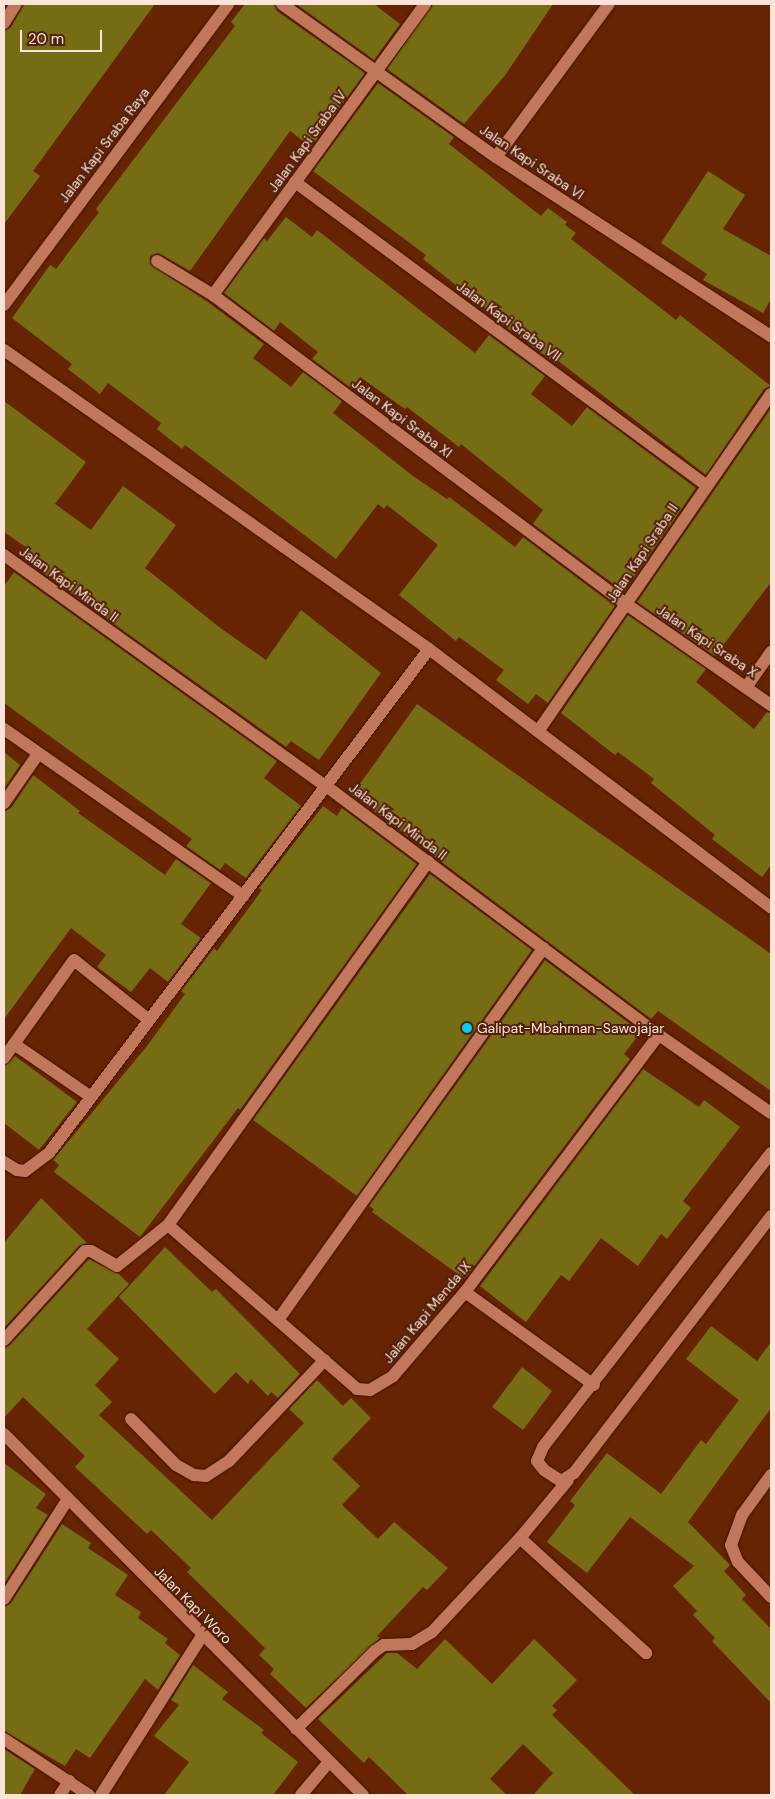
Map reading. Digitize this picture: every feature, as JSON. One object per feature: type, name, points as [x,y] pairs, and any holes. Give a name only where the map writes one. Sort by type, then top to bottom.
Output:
[{"type":"street","points":[[4,23],[16,4]]},
{"type":"street","name":"Jalan Kapi Sraba Raya","points":[[4,305],[228,4]]},
{"type":"street","name":"Jalan Kapi Sraba VI","points":[[282,4],[496,157],[771,336]]},
{"type":"street","name":"Jalan Kapi Sraba IV","points":[[213,295],[425,4]]},
{"type":"street","points":[[496,157],[609,4]]},
{"type":"street","name":"Jalan Kapi Sraba VII","points":[[295,182],[706,485]]},
{"type":"street","name":"Jalan Kapi Sraba XI","points":[[158,262],[213,295],[626,604]]},
{"type":"street","points":[[4,350],[429,649],[771,908]]},
{"type":"street","name":"Jalan Kapi Sraba II","points":[[538,730],[706,485],[771,394]]},
{"type":"street","name":"Jalan Kapi Minda II","points":[[4,557],[326,786],[659,1035],[771,1114]]},
{"type":"street","name":"Jalan Kapi Sraba X","points":[[626,604],[747,686],[771,705]]},
{"type":"street","points":[[4,1162],[17,1170],[33,1166],[49,1152],[429,649]]},
{"type":"street","points":[[747,686],[771,652]]},
{"type":"street","points":[[4,729],[243,896]]},
{"type":"street","points":[[4,803],[38,754]]},
{"type":"street","points":[[4,1340],[85,1251],[91,1250],[117,1266],[168,1225],[428,862]]},
{"type":"street","points":[[278,1320],[543,948]]},
{"type":"street","points":[[4,1058],[74,960],[149,1020]]},
{"type":"street","name":"Jalan Kapi Menda IX","points":[[168,1225],[358,1389],[370,1390],[393,1376],[465,1292],[659,1035]]},
{"type":"street","points":[[14,1044],[91,1097]]},
{"type":"street","points":[[568,1480],[558,1481],[537,1461],[538,1456],[771,1153]]},
{"type":"street","points":[[296,1728],[375,1651],[384,1645],[412,1644],[432,1632],[520,1538],[568,1480],[771,1216]]},
{"type":"street","points":[[465,1292],[594,1385]]},
{"type":"street","points":[[131,1419],[176,1465],[194,1475],[206,1476],[229,1461],[325,1360]]},
{"type":"street","name":"Jalan Kapi Woro","points":[[4,1434],[202,1636],[364,1795]]},
{"type":"street","points":[[771,1475],[742,1514],[731,1545],[738,1562],[771,1597]]},
{"type":"street","points":[[4,1599],[68,1499]]},
{"type":"street","points":[[520,1538],[646,1654]]},
{"type":"street","points":[[100,1795],[202,1636]]},
{"type":"street","points":[[4,1739],[89,1795]]},
{"type":"street","points":[[301,1795],[329,1762]]},
{"type":"street","points":[[60,1795],[70,1781]]},
{"type":"building","points":[[24,4],[155,4],[33,171],[40,176],[4,224],[4,31],[11,27]]},
{"type":"building","points":[[245,4],[274,4],[277,11],[365,73],[311,147],[290,131],[190,271],[158,253],[150,256],[150,264],[208,302],[264,344],[253,358],[291,387],[303,372],[342,401],[333,413],[413,476],[447,499],[449,497],[515,547],[523,537],[615,606],[548,703],[536,694],[528,704],[496,680],[504,670],[459,637],[456,641],[399,595],[438,545],[387,505],[384,509],[378,504],[336,559],[185,445],[182,449],[157,429],[161,423],[108,383],[100,394],[68,369],[72,364],[12,318],[50,265],[56,269],[99,212],[96,209],[235,26],[231,22]]},
{"type":"building","points":[[296,4],[374,4],[400,24],[374,60]]},
{"type":"building","points":[[433,4],[553,4],[506,74],[464,124],[387,69]]},
{"type":"building","points":[[378,83],[454,137],[449,144],[541,216],[548,208],[567,222],[565,225],[576,233],[571,239],[676,320],[680,315],[771,386],[764,389],[706,475],[557,360],[555,363],[499,322],[500,320],[423,259],[426,255],[313,171]]},
{"type":"building","points":[[708,171],[745,195],[723,229],[771,256],[771,299],[763,313],[703,280],[707,274],[661,243]]},
{"type":"building","points":[[286,217],[312,237],[317,230],[475,353],[489,335],[545,376],[531,394],[572,426],[587,407],[696,488],[624,592],[533,524],[543,510],[461,444],[459,447],[407,407],[405,409],[360,377],[351,388],[312,359],[318,352],[280,322],[274,331],[224,293],[264,238],[267,241]]},
{"type":"building","points":[[4,401],[86,462],[55,504],[91,530],[123,486],[176,525],[145,568],[219,627],[266,660],[301,610],[381,673],[319,760],[291,741],[286,747],[23,559],[30,550],[4,532]]},
{"type":"building","points":[[771,408],[771,582],[715,656],[637,602]]},
{"type":"building","points":[[14,572],[277,761],[264,778],[301,806],[246,878],[225,863],[220,870],[186,846],[192,839],[4,703],[4,586]]},
{"type":"building","points":[[628,615],[706,669],[696,682],[754,729],[767,712],[771,713],[771,865],[762,877],[712,839],[715,835],[651,783],[654,779],[618,752],[615,755],[561,713]]},
{"type":"building","points":[[417,704],[771,954],[771,1091],[658,1011],[651,1019],[352,795]]},
{"type":"building","points":[[4,752],[20,765],[4,789]]},
{"type":"building","points":[[33,775],[80,811],[78,813],[165,875],[176,859],[211,883],[181,924],[201,938],[168,982],[150,968],[131,992],[97,967],[106,955],[71,928],[4,1019],[4,811],[11,808]]},
{"type":"building","points":[[323,806],[337,816],[342,808],[417,864],[240,1110],[238,1108],[140,1237],[54,1172],[59,1165],[53,1160],[147,1046],[185,994],[181,991],[214,948],[217,951],[262,890],[259,888]]},
{"type":"building","points":[[430,874],[532,950],[357,1196],[253,1120]]},
{"type":"building","points":[[545,960],[641,1032],[624,1054],[630,1059],[467,1276],[464,1274],[462,1277],[372,1212],[374,1209],[369,1206]]},
{"type":"building","points":[[15,1056],[77,1102],[39,1150],[4,1123],[4,1066]]},
{"type":"building","points":[[643,1069],[699,1107],[704,1100],[740,1127],[683,1201],[691,1208],[667,1239],[661,1234],[638,1266],[601,1238],[569,1281],[561,1275],[526,1322],[480,1286]]},
{"type":"building","points":[[41,1198],[87,1243],[79,1246],[4,1328],[4,1243]]},
{"type":"building","points":[[165,1247],[212,1292],[216,1289],[300,1374],[278,1398],[271,1392],[268,1396],[251,1379],[248,1384],[236,1372],[215,1394],[119,1297]]},
{"type":"building","points":[[89,1259],[119,1274],[129,1284],[87,1329],[119,1359],[95,1385],[112,1402],[99,1415],[212,1520],[304,1423],[289,1409],[317,1380],[343,1406],[351,1398],[371,1418],[332,1459],[360,1486],[342,1505],[378,1539],[394,1522],[448,1568],[427,1590],[423,1587],[377,1636],[380,1638],[306,1708],[270,1674],[274,1669],[259,1655],[265,1648],[187,1572],[191,1568],[151,1530],[147,1534],[75,1467],[85,1456],[23,1397],[4,1418],[4,1348],[10,1345]]},
{"type":"building","points":[[711,1326],[757,1361],[771,1342],[771,1408],[688,1522],[730,1565],[724,1571],[746,1595],[742,1599],[771,1629],[771,1703],[712,1641],[715,1638],[693,1615],[697,1611],[673,1586],[694,1566],[630,1517],[587,1573],[547,1542],[575,1505],[570,1501],[607,1453],[661,1494],[701,1440],[706,1444],[739,1400],[686,1359]]},
{"type":"building","points":[[522,1367],[552,1391],[523,1430],[492,1407]]},
{"type":"building","points":[[4,1463],[46,1494],[36,1508],[48,1515],[4,1584]]},
{"type":"building","points":[[62,1524],[91,1543],[88,1548],[128,1575],[115,1595],[141,1612],[138,1618],[168,1639],[165,1643],[180,1655],[158,1690],[145,1679],[90,1758],[76,1749],[65,1766],[4,1731],[4,1607],[11,1603]]},
{"type":"building","points":[[445,1639],[492,1684],[534,1639],[577,1680],[552,1706],[557,1710],[552,1715],[635,1795],[533,1795],[553,1773],[523,1744],[490,1779],[507,1795],[408,1795],[369,1757],[364,1763],[318,1719],[387,1653],[397,1653],[417,1669]]},
{"type":"building","points":[[193,1665],[228,1692],[222,1699],[264,1730],[261,1733],[298,1762],[273,1795],[164,1795],[189,1762],[154,1736],[179,1705],[171,1700]]},
{"type":"building","points":[[4,1749],[35,1769],[20,1795],[4,1795]]},
{"type":"place","name":"Galipat-Mbahman-Sawojajar","points":[[467,1028]]}]
